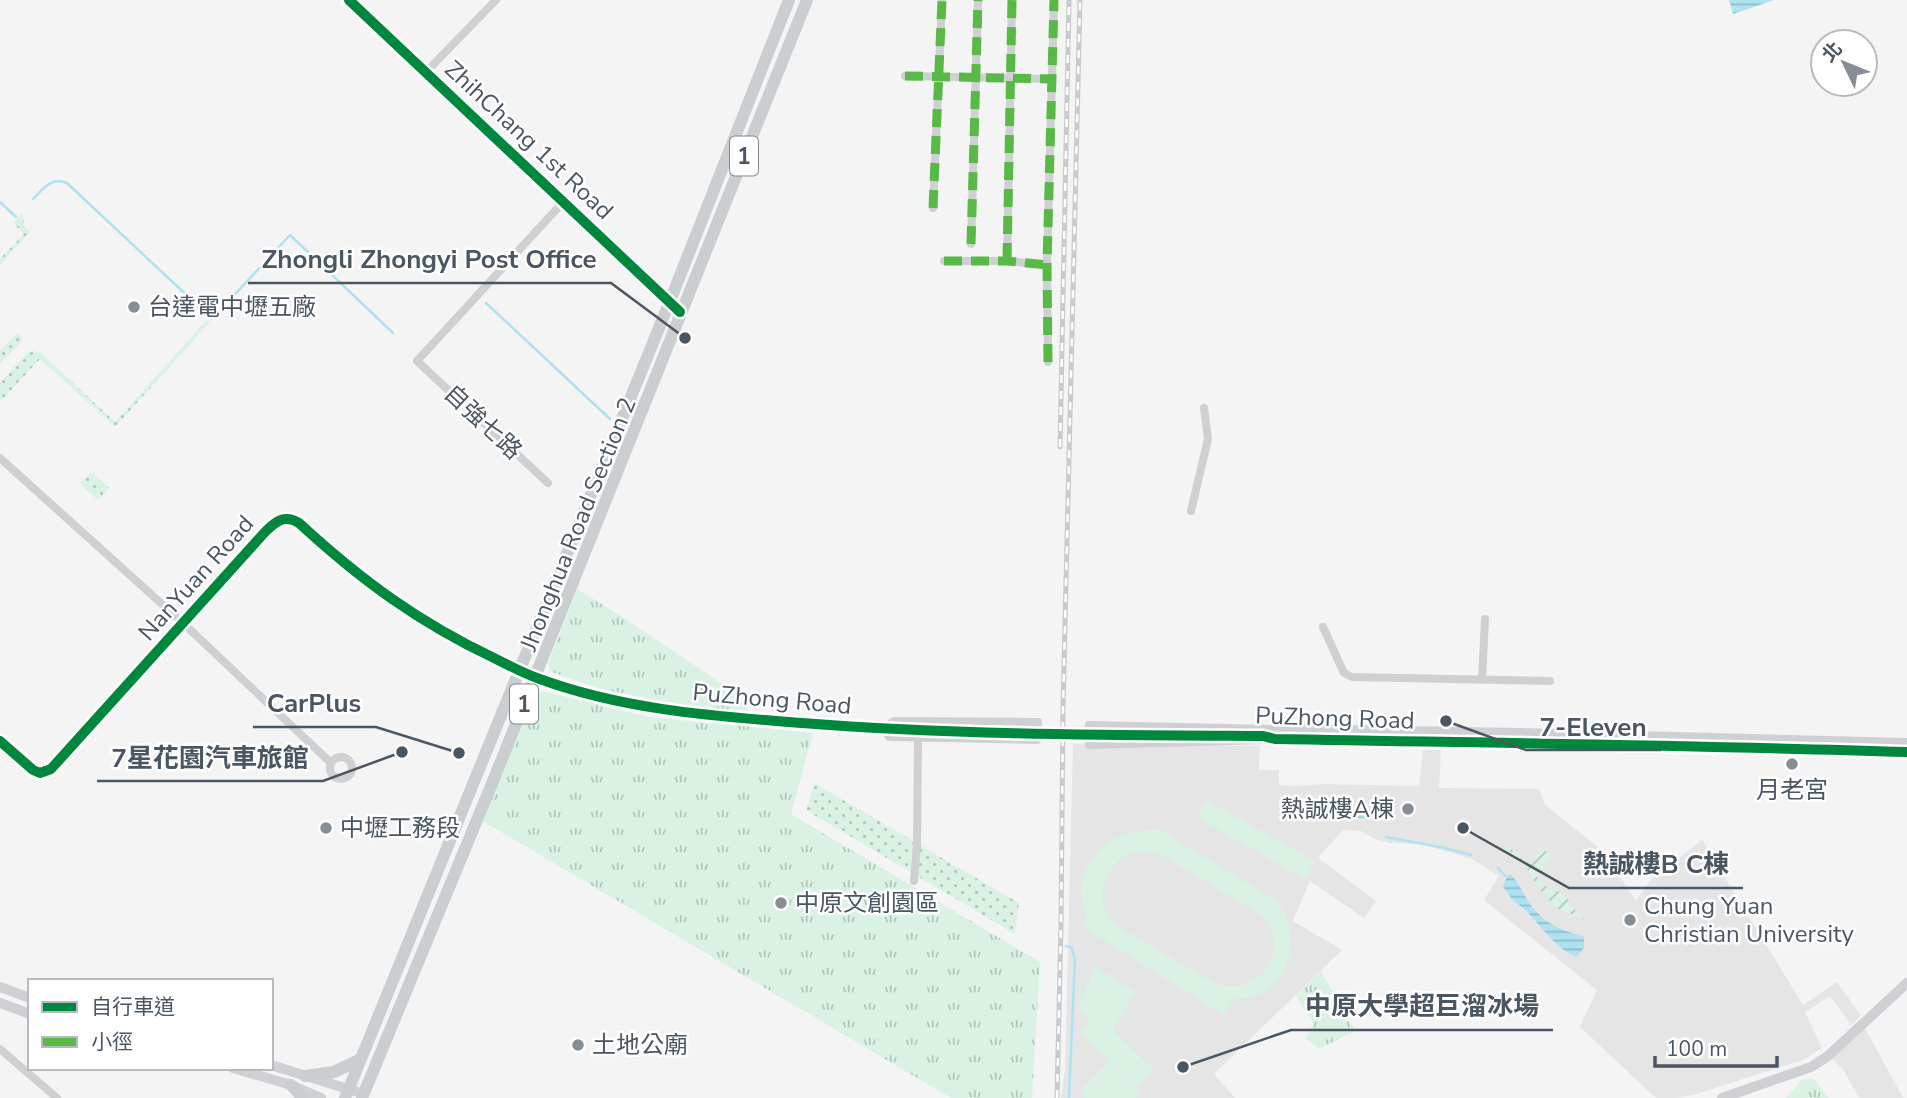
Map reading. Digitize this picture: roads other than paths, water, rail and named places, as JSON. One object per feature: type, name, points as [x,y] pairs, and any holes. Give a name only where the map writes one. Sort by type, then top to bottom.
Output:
[{"type":"main road","name":"1","points":[[670,301],[789,0]]},
{"type":"main road","name":"1","points":[[680,312],[807,0]]},
{"type":"main road","name":"Jhonghua Road Section 2","points":[[347,1093],[670,301]]},
{"type":"main road","name":"Jhonghua Road Section 2","points":[[363,1096],[680,312]]},
{"type":"main road","points":[[305,1076],[334,1072],[361,1059]]},
{"type":"main road","points":[[291,1085],[303,1098]]},
{"type":"street","name":"ZhihChang 1st Road","points":[[349,0],[680,312]]},
{"type":"street","points":[[426,72],[496,0]]},
{"type":"street","points":[[933,208],[942,0]]},
{"type":"street","points":[[971,244],[978,0]]},
{"type":"street","points":[[1007,261],[1012,0]]},
{"type":"street","points":[[1048,362],[1047,265],[1054,0]]},
{"type":"street","points":[[905,76],[1052,79]]},
{"type":"street","name":"自強七路","points":[[548,483],[417,361],[564,201]]},
{"type":"street","points":[[944,261],[1007,261],[1047,265]]},
{"type":"street","points":[[1191,512],[1208,439],[1204,408]]},
{"type":"street","points":[[0,458],[183,623],[331,763]]},
{"type":"street","name":"NanYuan Road","points":[[0,741],[33,770],[40,773],[51,769],[265,532],[280,519],[290,518],[299,523],[340,561],[399,605],[440,631],[519,670]]},
{"type":"street","points":[[1482,680],[1485,619]]},
{"type":"street","points":[[1323,627],[1344,673],[1352,677],[1550,681]]},
{"type":"street","name":"PuZhong Road","points":[[519,670],[576,692],[626,704],[683,713],[884,728],[1028,733]]},
{"type":"street","points":[[894,721],[1038,722],[1037,740],[918,739],[889,737],[884,728],[894,721]]},
{"type":"street","points":[[1089,725],[1277,734],[1262,741],[1088,746],[1089,725]]},
{"type":"street","name":"PuZhong Road","points":[[1096,735],[1521,733],[1907,743]]},
{"type":"street","name":"PuZhong Road","points":[[1277,734],[1433,743],[1907,752]]},
{"type":"street","points":[[914,881],[918,739]]},
{"type":"street","points":[[1721,1098],[1811,1067],[1846,1040],[1907,983]]},
{"type":"street","points":[[0,987],[28,997]]},
{"type":"street","points":[[0,1003],[28,1013]]},
{"type":"street","points":[[0,1049],[57,1098]]},
{"type":"street","points":[[273,1066],[347,1093],[363,1096]]},
{"type":"street","points":[[240,1070],[291,1085],[321,1098]]},
{"type":"water","points":[[1729,0],[1774,0],[1733,14]]},
{"type":"water","points":[[1357,804],[1369,809],[1377,807],[1381,812],[1380,816],[1374,819],[1368,814],[1363,818],[1354,818],[1351,815]]},
{"type":"water","points":[[1508,875],[1515,879],[1529,903],[1543,918],[1584,937],[1584,948],[1576,957],[1556,943],[1527,911],[1509,896],[1503,886]]},
{"type":"waterway","points":[[33,199],[56,181],[67,183],[212,319],[290,235],[393,333]]},
{"type":"waterway","points":[[0,202],[16,217]]},
{"type":"waterway","points":[[486,303],[610,419]]},
{"type":"waterway","points":[[1386,837],[1471,855]]},
{"type":"waterway","points":[[1498,868],[1506,877]]},
{"type":"waterway","points":[[1066,946],[1071,947],[1075,959],[1069,1098]]},
{"type":"tunnel","points":[[1028,733],[1096,735]]},
{"type":"railway","points":[[1060,447],[1069,0]]},
{"type":"railway","points":[[1057,1098],[1063,708],[1080,0]]},
{"type":"place","name":"台達電中壢五廠","points":[[134,307]]},
{"type":"place","name":"Zhongli Zhongyi Post Office","points":[[685,338]]},
{"type":"place","name":"7-Eleven","points":[[1446,721]]},
{"type":"place","name":"7星花園汽車旅館","points":[[402,752]]},
{"type":"place","name":"CarPlus","points":[[459,753]]},
{"type":"place","name":"月老宮","points":[[1792,764]]},
{"type":"place","name":"熱誠樓A棟","points":[[1408,809]]},
{"type":"place","name":"中壢工務段","points":[[326,828]]},
{"type":"place","name":"熱誠樓B C棟","points":[[1463,828]]},
{"type":"place","name":"中原文創園區","points":[[781,903]]},
{"type":"place","name":"Chung Yuan Christian University","points":[[1630,920]]},
{"type":"place","name":"土地公廟","points":[[578,1045]]},
{"type":"place","name":"中原大學超巨溜冰場","points":[[1183,1067]]}]
